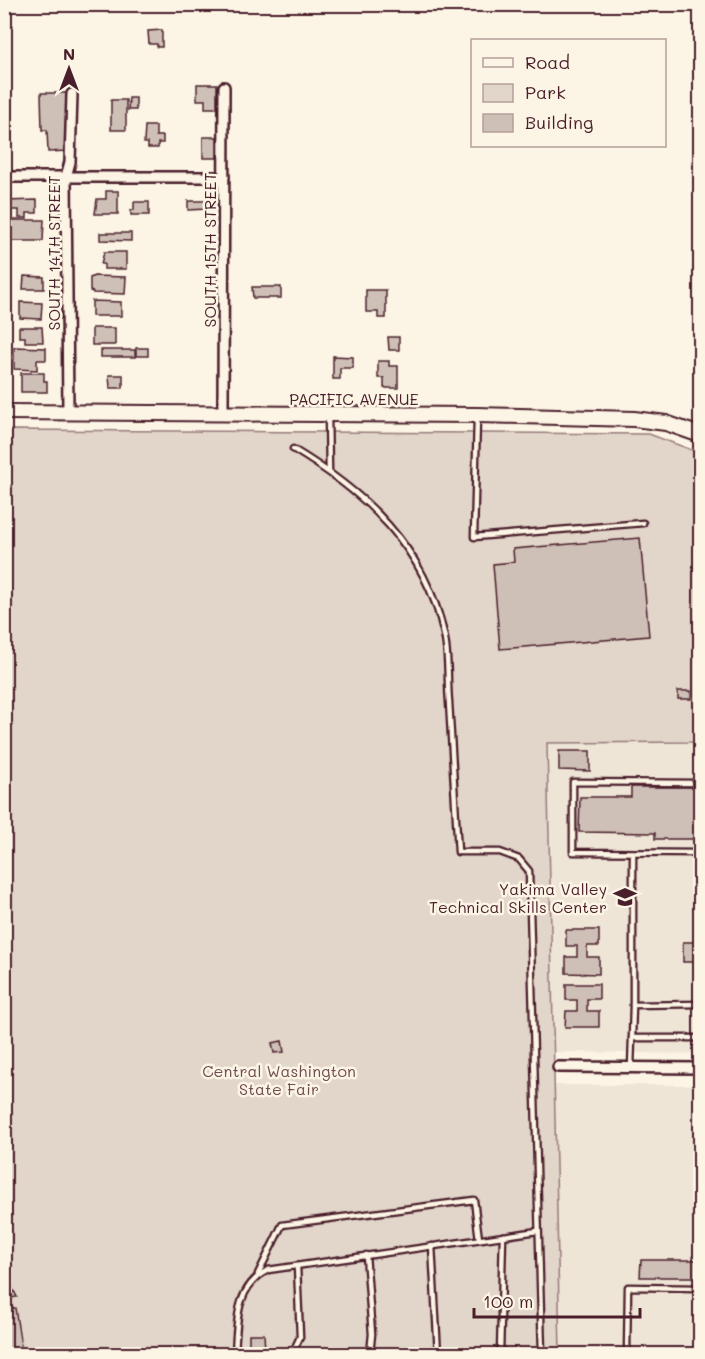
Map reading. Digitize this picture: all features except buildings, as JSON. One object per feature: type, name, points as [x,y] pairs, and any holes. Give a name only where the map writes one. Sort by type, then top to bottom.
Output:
[{"type":"street","name":"SOUTH 15TH STREET","points":[[224,87],[224,414]]},
{"type":"street","name":"SOUTH 14TH STREET","points":[[68,413],[66,177],[70,162],[72,94]]},
{"type":"street","points":[[4,177],[224,177]]},
{"type":"street","name":"PACIFIC AVENUE","points":[[4,412],[477,416],[643,420],[666,423],[700,435]]},
{"type":"street","points":[[558,1067],[700,1068]]},
{"type":"lane","points":[[328,415],[329,471]]},
{"type":"lane","points":[[477,416],[474,537],[643,523]]},
{"type":"lane","points":[[293,449],[329,471],[375,508],[400,538],[426,580],[445,635],[458,852],[500,852],[519,859],[529,871],[542,1354]]},
{"type":"lane","points":[[700,783],[573,782],[573,852],[700,853]]},
{"type":"lane","points":[[631,1068],[633,853]]},
{"type":"lane","points":[[633,1005],[700,1004]]},
{"type":"lane","points":[[632,1038],[700,1038]]},
{"type":"lane","points":[[235,1354],[239,1305],[282,1225],[474,1200],[479,1239]]},
{"type":"lane","points":[[256,1277],[268,1270],[538,1231]]},
{"type":"lane","points":[[500,1354],[503,1236]]},
{"type":"lane","points":[[432,1246],[438,1354]]},
{"type":"lane","points":[[366,1256],[372,1334],[370,1354]]},
{"type":"lane","points":[[292,1354],[300,1337],[297,1266]]},
{"type":"lane","points":[[627,1354],[628,1287],[700,1288]]},
{"type":"shaded area","name":"Yakima Valley Technical Skills Center","points":[[547,742],[700,742],[700,1054],[554,1052]]},
{"type":"shaded area","points":[[554,1085],[700,1085],[700,1354],[560,1354]]},
{"type":"green space","name":"Central Washington State Fair","points":[[5,430],[649,434],[700,453],[700,742],[547,743],[560,1354],[5,1354]]},
{"type":"place","name":"Yakima Valley Technical Skills Center","points":[[625,897]]}]
